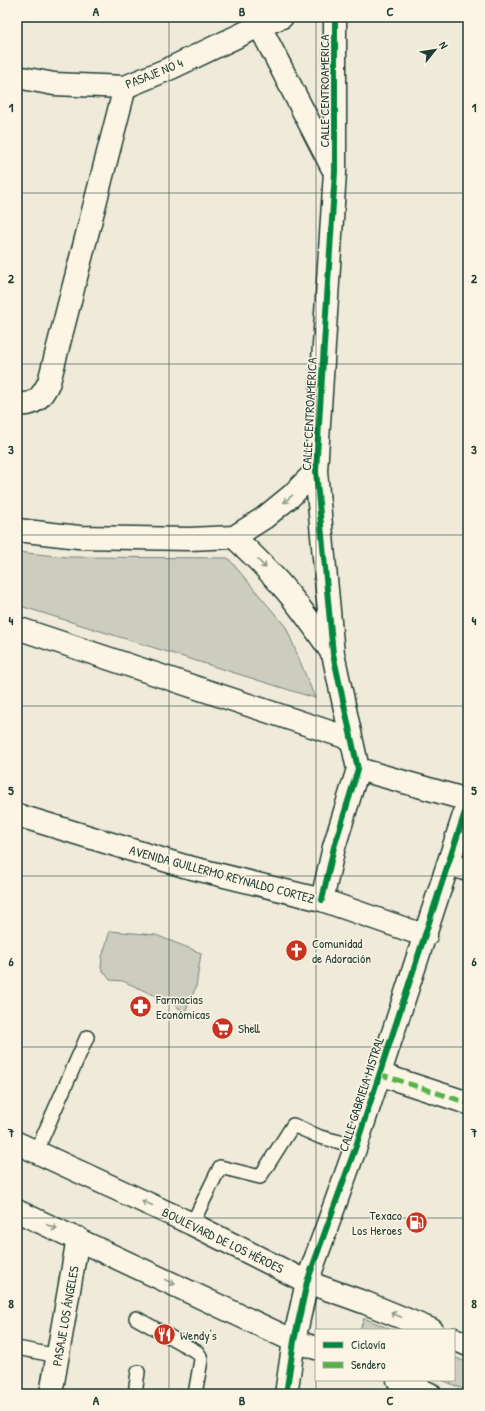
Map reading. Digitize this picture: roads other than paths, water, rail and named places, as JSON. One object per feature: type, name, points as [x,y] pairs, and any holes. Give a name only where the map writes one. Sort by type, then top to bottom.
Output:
[{"type":"street","name":"PASAJE NO 4","points":[[17,77],[54,84],[124,87],[171,68],[257,21],[282,17]]},
{"type":"street","name":"CALLE CENTROAMERICA","points":[[335,17],[335,172],[316,471],[333,654],[350,739],[358,770]]},
{"type":"street","points":[[257,21],[335,172]]},
{"type":"street","points":[[17,403],[22,405],[34,402],[43,394],[49,382],[124,87]]},
{"type":"street","points":[[17,530],[79,538],[189,539],[234,537],[264,518],[291,496],[316,471]]},
{"type":"street","points":[[234,537],[288,592],[333,654]]},
{"type":"street","points":[[17,628],[350,739]]},
{"type":"street","points":[[322,900],[334,847],[358,770],[468,802]]},
{"type":"street","name":"CALLE GABRIELA MISTRAL","points":[[286,1394],[294,1341],[307,1282],[356,1146],[426,936],[458,867],[468,802]]},
{"type":"street","name":"AVENIDA GUILLERMO REYNALDO CORTEZ","points":[[17,815],[184,866],[322,900],[426,936]]},
{"type":"street","points":[[379,1074],[468,1103]]},
{"type":"street","name":"BOULEVARD DE LOS HÉROES","points":[[26,1147],[192,1224],[307,1282],[366,1303],[430,1329]]},
{"type":"street","points":[[17,1211],[78,1238],[294,1341],[315,1348]]},
{"type":"street","name":"PASAJE LOS ÁNGELES","points":[[51,1394],[78,1238]]},
{"type":"street","points":[[455,1339],[468,1345]]},
{"type":"street","points":[[400,1381],[430,1394]]},
{"type":"lane","points":[[26,1147],[87,1037]]},
{"type":"lane","points":[[192,1224],[220,1167],[260,1177],[294,1125],[320,1137],[356,1146]]},
{"type":"lane","points":[[136,1318],[197,1352],[201,1360],[195,1394]]},
{"type":"lane","points":[[17,1348],[58,1356]]},
{"type":"lane","points":[[135,1394],[138,1372]]},
{"type":"place","name":"Comunidad de Adoración","points":[[296,950]]},
{"type":"place","name":"Farmacias Económicas","points":[[141,1006]]},
{"type":"place","name":"Shell","points":[[223,1028]]},
{"type":"place","name":"Texaco Los Heroes","points":[[417,1222]]},
{"type":"place","name":"Wendy's","points":[[165,1335]]}]
